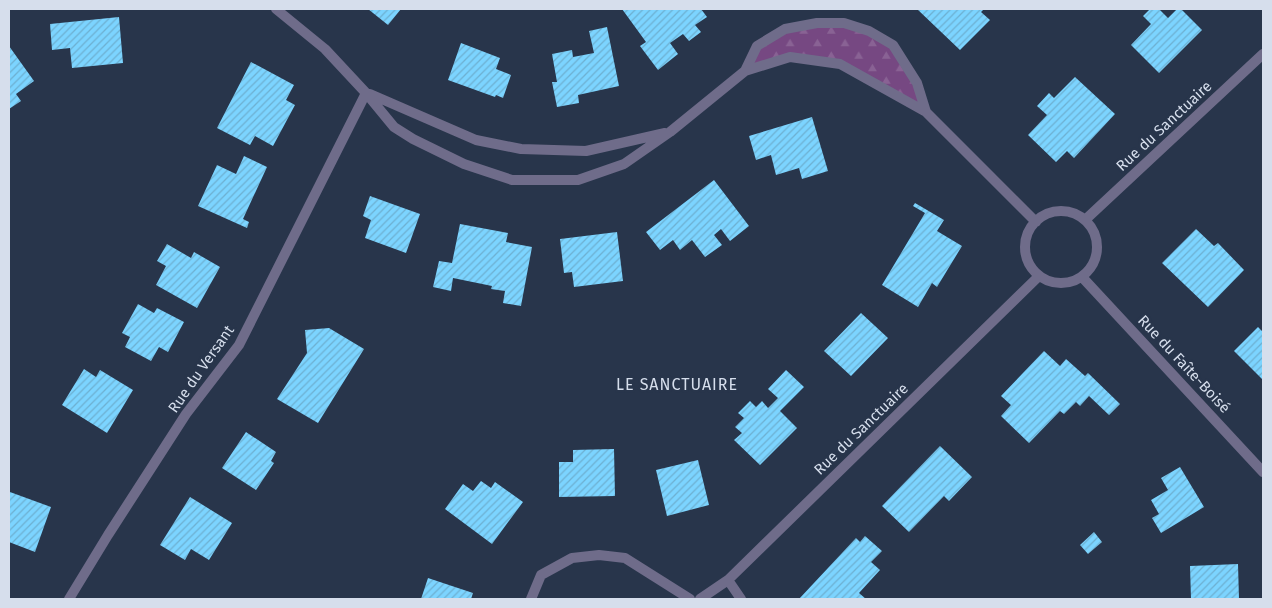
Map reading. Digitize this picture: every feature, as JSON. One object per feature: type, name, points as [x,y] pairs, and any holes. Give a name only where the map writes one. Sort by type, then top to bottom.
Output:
[{"type":"street","points":[[276,9],[325,48],[394,126],[413,139],[464,164],[512,180],[578,180],[624,164],[670,132],[745,71],[790,57],[840,64],[926,112],[1036,222]]},
{"type":"street","points":[[745,71],[757,46],[785,29],[817,23],[844,23],[869,31],[893,45],[917,83],[926,112]]},
{"type":"street","name":"Rue du Sanctuaire","points":[[1085,220],[1263,54]]},
{"type":"street","points":[[366,93],[476,140],[521,149],[586,151],[670,132]]},
{"type":"street","name":"Rue du Versant","points":[[69,599],[186,414],[239,345],[366,93]]},
{"type":"street","points":[[1060,212],[1076,214],[1085,220],[1092,228],[1098,249],[1090,269],[1082,277],[1072,282],[1061,284],[1050,282],[1039,276],[1031,267],[1026,256],[1029,232],[1036,222],[1045,216],[1060,212]]},
{"type":"street","name":"Rue du Sanctuaire","points":[[700,599],[728,580],[1039,276]]},
{"type":"street","name":"Rue du Faîte-Boisé","points":[[1082,277],[1263,472]]},
{"type":"street","points":[[531,599],[540,575],[572,558],[600,555],[625,558],[690,599]]},
{"type":"street","points":[[728,580],[741,599]]},
{"type":"green space","points":[[844,23],[893,45],[926,112],[840,64],[790,57],[745,71],[757,46],[785,29]]},
{"type":"building","points":[[368,9],[401,9],[388,25]]},
{"type":"building","points":[[622,9],[701,9],[707,17],[695,25],[701,32],[689,41],[683,34],[670,43],[678,54],[658,70],[640,46],[646,42]]},
{"type":"building","points":[[917,9],[984,9],[981,12],[990,20],[960,50]]},
{"type":"building","points":[[1150,9],[1159,9],[1168,18],[1177,9],[1181,9],[1202,30],[1159,73],[1131,45],[1151,24],[1143,16]]},
{"type":"building","points":[[119,17],[123,63],[72,68],[70,48],[52,50],[50,24]]},
{"type":"building","points":[[607,27],[619,86],[578,95],[579,103],[557,107],[552,82],[557,82],[552,54],[572,50],[573,57],[594,53],[589,31]]},
{"type":"building","points":[[461,43],[500,58],[496,69],[511,75],[503,98],[496,95],[495,97],[448,80]]},
{"type":"building","points":[[9,46],[34,81],[16,94],[21,101],[9,109]]},
{"type":"building","points":[[251,62],[294,85],[286,100],[295,105],[273,146],[255,136],[250,145],[217,128]]},
{"type":"building","points":[[1075,77],[1115,114],[1074,158],[1067,151],[1056,162],[1028,135],[1047,115],[1037,106],[1049,93],[1054,98]]},
{"type":"building","points":[[812,117],[828,171],[802,179],[799,168],[776,175],[771,155],[756,160],[749,136]]},
{"type":"building","points":[[244,156],[267,167],[243,219],[249,222],[247,228],[198,206],[217,165],[236,174]]},
{"type":"building","points":[[714,180],[749,226],[730,241],[721,229],[714,235],[722,245],[705,257],[692,240],[680,250],[673,240],[660,250],[646,232]]},
{"type":"building","points":[[370,196],[420,214],[406,253],[365,238],[371,220],[363,216]]},
{"type":"building","points":[[915,203],[944,220],[937,231],[962,246],[937,287],[932,283],[918,307],[882,285],[925,213],[913,206]]},
{"type":"building","points":[[460,224],[508,233],[506,242],[532,247],[521,306],[503,303],[505,291],[491,289],[492,286],[453,278],[451,291],[433,287],[439,261],[452,263]]},
{"type":"building","points":[[1196,229],[1214,246],[1218,243],[1244,270],[1208,307],[1162,263]]},
{"type":"building","points":[[617,232],[623,281],[574,287],[572,272],[564,273],[560,239]]},
{"type":"building","points":[[167,244],[191,258],[194,252],[220,267],[197,308],[156,285],[166,266],[157,261]]},
{"type":"building","points":[[138,304],[154,313],[157,308],[184,322],[168,352],[159,347],[151,361],[125,347],[130,337],[122,333]]},
{"type":"building","points":[[861,313],[888,338],[851,376],[824,351]]},
{"type":"building","points":[[1258,327],[1263,332],[1263,380],[1234,351]]},
{"type":"building","points":[[329,328],[364,349],[318,423],[277,399],[307,353],[305,330]]},
{"type":"building","points":[[1044,351],[1060,366],[1066,359],[1085,376],[1088,373],[1120,404],[1109,415],[1089,396],[1080,406],[1076,402],[1064,414],[1060,411],[1029,443],[1001,416],[1011,405],[1001,396]]},
{"type":"building","points":[[84,369],[96,377],[100,370],[133,390],[107,433],[62,405]]},
{"type":"building","points":[[786,370],[804,387],[780,411],[797,428],[760,465],[734,440],[742,433],[735,427],[744,418],[738,413],[750,401],[756,407],[762,401],[768,408],[778,398],[768,389]]},
{"type":"building","points":[[246,432],[276,452],[271,461],[274,463],[256,490],[222,468]]},
{"type":"building","points":[[940,446],[972,477],[949,501],[944,496],[909,532],[882,506]]},
{"type":"building","points":[[614,449],[615,496],[559,497],[559,462],[573,462],[573,450]]},
{"type":"building","points":[[698,460],[709,505],[667,516],[656,470]]},
{"type":"building","points":[[1180,467],[1204,507],[1161,533],[1152,518],[1159,514],[1151,500],[1168,490],[1161,478]]},
{"type":"building","points":[[481,481],[491,488],[495,482],[523,502],[492,544],[445,509],[463,484],[473,491]]},
{"type":"building","points":[[10,492],[51,507],[35,552],[9,542]]},
{"type":"building","points":[[190,497],[232,523],[209,560],[191,549],[185,560],[160,545]]},
{"type":"building","points":[[1094,532],[1102,542],[1088,554],[1080,545]]},
{"type":"building","points":[[865,536],[882,551],[871,562],[880,570],[859,593],[866,599],[799,599],[856,538],[860,542]]},
{"type":"building","points":[[1238,564],[1239,599],[1191,599],[1190,566]]},
{"type":"building","points":[[428,578],[473,593],[471,599],[421,599]]},
{"type":"district","name":"LE SANCTUAIRE","points":[[677,384]]}]
